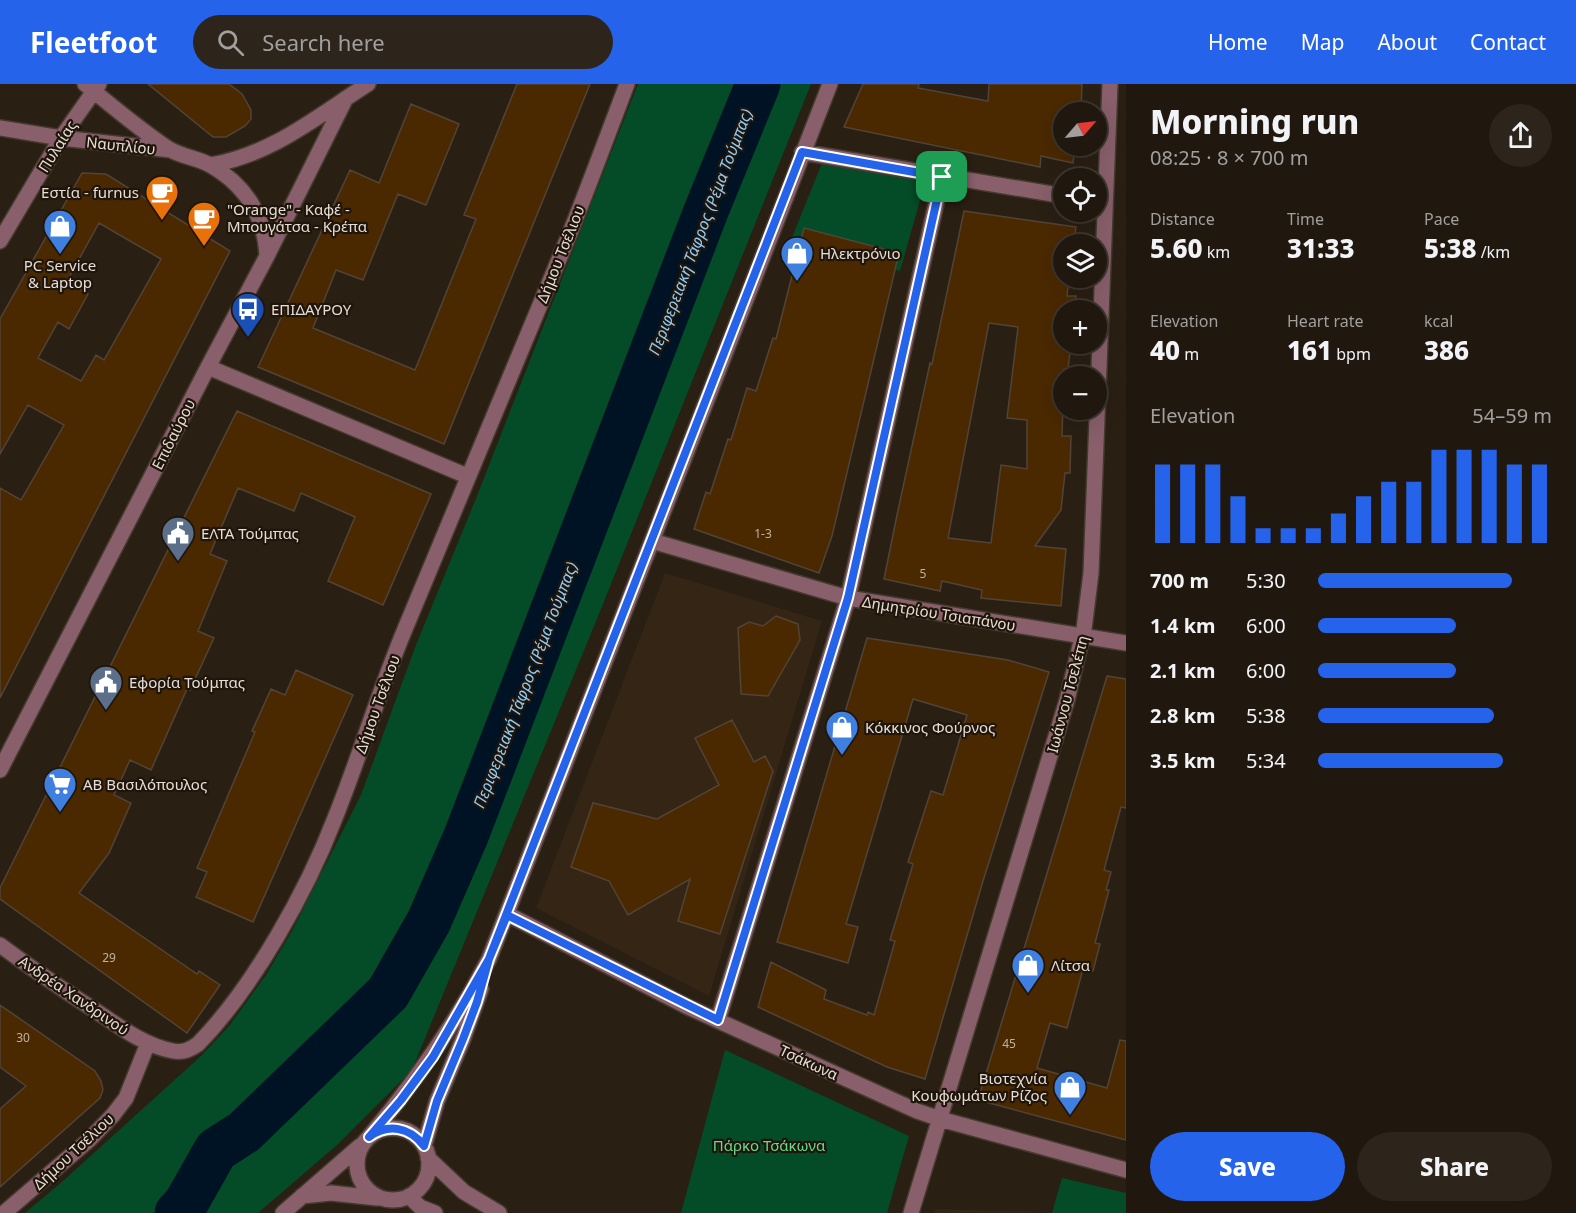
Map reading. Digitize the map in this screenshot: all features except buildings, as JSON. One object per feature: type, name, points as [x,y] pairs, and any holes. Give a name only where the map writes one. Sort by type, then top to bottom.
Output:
[{"type":"street","points":[[211,165],[237,160],[260,151],[289,136],[368,84]]},
{"type":"street","name":"Δήμου Τσέλιου","points":[[4,1213],[90,1139],[113,1115],[126,1098],[148,1043],[182,1052],[191,1050],[198,1044],[237,997],[283,924],[335,820],[385,678],[570,232],[627,84]]},
{"type":"street","points":[[404,1202],[418,1189],[428,1170],[426,1152],[437,1101],[477,1002],[489,959],[830,84]]},
{"type":"street","name":"Ιωάννου Τσελέπη","points":[[1104,168],[1110,84]]},
{"type":"street","points":[[93,86],[171,150],[211,165],[240,189],[254,207],[265,236],[267,256]]},
{"type":"street","name":"Πυλαίας","points":[[0,241],[93,86]]},
{"type":"street","name":"Επιδαύρου","points":[[0,770],[267,256],[346,98]]},
{"type":"street","name":"Ναυπλίου","points":[[0,128],[61,138],[171,150]]},
{"type":"street","points":[[802,152],[1053,194]]},
{"type":"street","points":[[718,1020],[848,598],[942,177]]},
{"type":"street","name":"Ιωάννου Τσελέπη","points":[[911,1213],[1067,700],[1083,636],[1091,561],[1100,222]]},
{"type":"street","points":[[208,367],[467,476]]},
{"type":"street","name":"Δημητρίου Τσιαπάνου","points":[[652,541],[848,598],[1126,643]]},
{"type":"street","name":"Τσάκωνα","points":[[507,915],[718,1020],[917,1111],[1126,1170]]},
{"type":"street","name":"Ανδρέα Χανδρινού","points":[[0,945],[83,1003],[148,1043]]},
{"type":"street","points":[[385,1199],[368,1190],[358,1174],[358,1155],[366,1140],[401,1100],[433,1057],[489,959]]},
{"type":"street","points":[[283,1213],[366,1140],[380,1130],[399,1129],[410,1133],[464,1192],[499,1213]]},
{"type":"street","points":[[302,1196],[348,1193],[404,1202],[435,1213]]},
{"type":"shaded area","points":[[665,573],[822,621],[709,996],[536,908]]},
{"type":"shaded area","points":[[935,1209],[1052,1212],[934,1213]]},
{"type":"green space","points":[[638,84],[811,84],[603,604],[412,1070],[337,1145],[258,1213],[25,1213],[201,1056],[229,1026],[266,975],[292,931],[361,795],[416,645],[475,501]]},
{"type":"green space","points":[[822,163],[927,176],[900,271],[791,240]]},
{"type":"green space","name":"Πάρκο Τσάκωνα","points":[[725,1050],[909,1136],[887,1213],[681,1213]]},
{"type":"green space","points":[[1062,1178],[1126,1193],[1126,1213],[1052,1213]]},
{"type":"waterway","name":"Περιφερειακή Τάφρος (Ρέμα Τούμπας)","points":[[177,1213],[186,1203],[216,1150],[244,1132],[388,993],[429,921],[466,836],[706,211],[758,84]]},
{"type":"place","name":"Εστία - furnus","points":[[162,221]]},
{"type":"place","name":"\"Orange\" - Καφέ - Μπουγάτσα - Κρέπα","points":[[204,247]]},
{"type":"place","name":"PC Service & Laptop","points":[[60,255]]},
{"type":"place","name":"Ηλεκτρόνιο","points":[[797,282]]},
{"type":"place","name":"ΕΠΙΔΑΥΡΟΥ","points":[[248,338]]},
{"type":"place","name":"ΕΛΤΑ Τούμπας","points":[[178,562]]},
{"type":"place","name":"Εφορία Τούμπας","points":[[106,711]]},
{"type":"place","name":"Κόκκινος Φούρνος","points":[[842,756]]},
{"type":"place","name":"ΑΒ Βασιλόπουλος","points":[[60,813]]},
{"type":"place","name":"Λίτσα","points":[[1028,994]]},
{"type":"place","name":"Βιοτεχνία Κουφωμάτων Ρίζος","points":[[1070,1116]]},
{"type":"route","points":[[942,177],[802,152],[489,959],[433,1057],[401,1100],[369,1137],[380,1130],[393,1128],[405,1130],[424,1146],[432,1114],[477,1002],[489,959],[507,915],[718,1020],[848,598],[942,177]]}]
